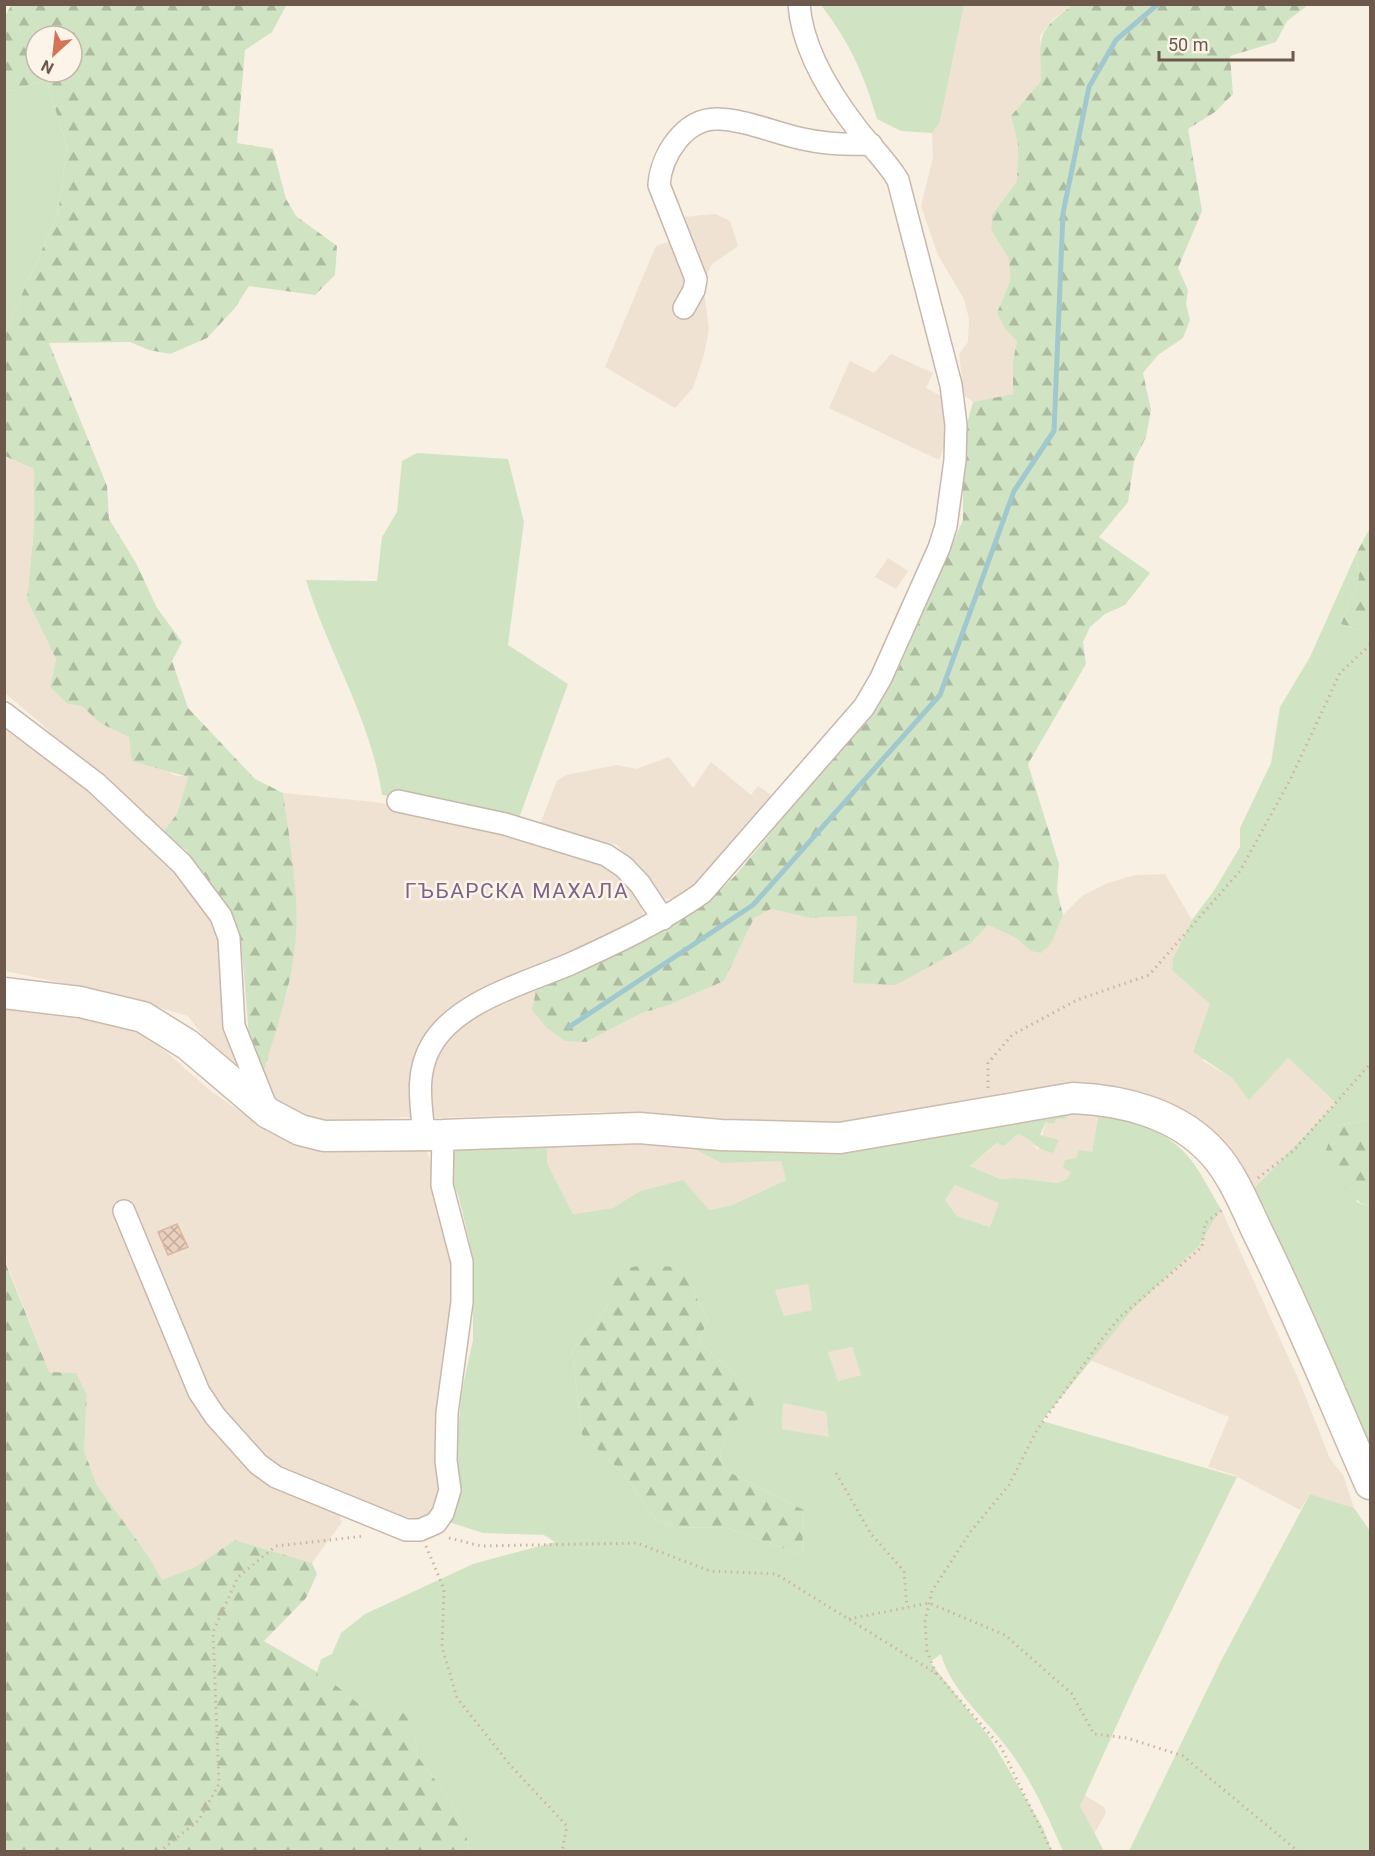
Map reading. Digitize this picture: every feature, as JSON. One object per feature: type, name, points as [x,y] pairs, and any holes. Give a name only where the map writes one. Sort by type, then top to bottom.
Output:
[{"type":"street","points":[[124,1211],[199,1392],[215,1416],[258,1464],[276,1477],[406,1530],[420,1530],[436,1523],[443,1513],[450,1490],[446,1461],[447,1413],[462,1302],[462,1262],[442,1185],[434,1135],[419,1081],[432,1043],[448,1024],[486,998],[570,964],[663,919],[702,893],[864,707],[885,668],[939,548],[946,526],[955,460],[956,425],[951,385],[916,260],[898,180],[887,161],[871,144],[830,89],[808,43],[799,4]]},
{"type":"street","points":[[684,308],[694,290],[696,279],[658,184],[660,170],[672,146],[682,134],[715,119],[803,139],[849,145],[871,144]]},
{"type":"street","points":[[4,713],[96,783],[182,864],[221,916],[229,938],[234,1026],[268,1113]]},
{"type":"street","points":[[398,801],[505,824],[606,855],[624,867],[640,884],[663,919]]},
{"type":"street","points":[[4,993],[80,1002],[143,1017],[188,1045],[268,1113],[300,1130],[324,1136],[639,1128],[721,1135],[840,1138],[1073,1098],[1104,1100],[1160,1115],[1190,1134],[1214,1154],[1235,1189],[1288,1293],[1371,1484]]},
{"type":"path","points":[[987,1114],[988,1063],[1012,1035],[1077,1000],[1149,975],[1240,871],[1290,780],[1340,673],[1371,645]]},
{"type":"path","points":[[936,1674],[927,1651],[925,1621],[932,1591],[971,1531],[1009,1485],[1037,1430],[1120,1317],[1202,1246],[1205,1223],[1235,1189],[1259,1178],[1294,1150],[1371,1064]]},
{"type":"path","points":[[836,1473],[870,1534],[904,1571],[907,1607]]},
{"type":"path","points":[[420,1530],[481,1546],[637,1544],[710,1571],[776,1574],[936,1674],[1001,1747],[1052,1851]]},
{"type":"path","points":[[420,1530],[444,1589],[442,1647],[457,1698],[511,1766],[567,1826],[562,1851]]},
{"type":"path","points":[[159,1851],[199,1820],[219,1784],[213,1632],[238,1577],[276,1546],[374,1535]]},
{"type":"path","points":[[849,1619],[929,1603],[1005,1635],[1072,1694],[1094,1734],[1127,1738],[1183,1756],[1299,1851]]},
{"type":"shaded area","points":[[964,5],[1073,5],[1053,19],[1040,36],[1041,81],[1011,116],[1018,145],[1017,181],[992,215],[991,230],[1009,259],[1010,281],[997,313],[1004,327],[1017,342],[1013,361],[1013,394],[973,402],[964,395],[959,354],[968,342],[969,319],[964,299],[938,255],[921,206],[933,158],[932,133],[940,122]]},
{"type":"shaded area","points":[[715,214],[730,221],[738,246],[712,264],[703,283],[709,329],[704,355],[693,388],[675,408],[605,367],[656,246],[688,235],[683,217]]},
{"type":"shaded area","points":[[891,354],[933,373],[926,388],[956,404],[953,426],[939,460],[829,408],[850,361],[874,373]]},
{"type":"shaded area","points":[[5,456],[34,469],[34,527],[27,600],[56,659],[50,687],[66,703],[83,707],[100,723],[129,737],[173,775],[188,777],[177,814],[162,833],[63,748],[43,725],[5,693]]},
{"type":"shaded area","points":[[888,558],[908,571],[896,589],[875,577]]},
{"type":"shaded area","points":[[4,713],[163,848],[223,937],[234,975],[236,1070],[216,1053],[188,1016],[110,993],[5,971]]},
{"type":"shaded area","points":[[669,757],[693,788],[711,762],[751,795],[758,786],[780,801],[696,894],[648,902],[637,868],[617,845],[540,824],[557,781],[566,775],[617,765],[636,769]]},
{"type":"shaded area","points":[[283,793],[374,802],[457,816],[594,851],[637,888],[645,922],[442,1027],[420,1118],[404,1117],[348,1123],[303,1118],[275,1106],[262,1078],[288,989],[296,934],[290,846]]},
{"type":"shaded area","points":[[1165,874],[1192,920],[1172,970],[1211,1004],[1203,1061],[1232,1078],[1249,1099],[1288,1058],[1336,1103],[1244,1199],[1220,1154],[1054,1086],[1007,1092],[947,1108],[833,1124],[602,1112],[432,1118],[427,1100],[440,1044],[454,1026],[507,1003],[529,987],[537,986],[586,1042],[642,1013],[669,1005],[724,981],[754,918],[771,909],[810,918],[857,916],[970,944],[988,925],[1016,938],[1031,951],[1052,942],[1063,915],[1082,896],[1108,883],[1135,875]]},
{"type":"shaded area","points":[[4,1001],[121,1021],[158,1045],[211,1091],[274,1135],[353,1150],[426,1149],[448,1208],[459,1246],[443,1498],[425,1520],[389,1514],[364,1506],[345,1493],[334,1503],[342,1522],[312,1563],[235,1540],[195,1567],[162,1581],[149,1557],[97,1485],[84,1451],[87,1395],[49,1372],[5,1259]]},
{"type":"shaded area","points":[[1070,1108],[1099,1112],[1092,1153],[1067,1179],[1058,1183],[1015,1178],[1000,1179],[970,1166],[998,1143],[1004,1146],[1018,1134],[1027,1137],[1038,1150],[1046,1122]]},
{"type":"shaded area","points":[[547,1140],[679,1141],[722,1162],[781,1161],[786,1180],[732,1205],[708,1210],[683,1180],[640,1191],[613,1208],[573,1214],[547,1163]]},
{"type":"shaded area","points":[[955,1185],[1000,1203],[991,1227],[957,1216],[945,1200]]},
{"type":"shaded area","points":[[1221,1209],[1301,1385],[1330,1459],[1343,1475],[1354,1508],[1310,1494],[1300,1510],[1232,1474],[1208,1467],[1229,1417],[1090,1360],[1133,1309],[1198,1247]]},
{"type":"shaded area","points":[[808,1284],[812,1310],[784,1316],[775,1290]]},
{"type":"shaded area","points":[[852,1347],[861,1375],[838,1381],[827,1351]]},
{"type":"shaded area","points":[[783,1403],[826,1412],[830,1438],[782,1429]]},
{"type":"shaded area","points":[[1084,1795],[1104,1807],[1106,1813],[1094,1834],[1080,1806]]},
{"type":"green space","points":[[12,4],[286,6],[272,32],[245,50],[237,143],[273,149],[286,199],[296,216],[337,246],[335,275],[315,295],[249,286],[234,309],[207,338],[170,354],[149,350],[130,342],[49,343],[107,486],[109,519],[136,563],[157,608],[182,642],[172,661],[188,708],[255,779],[283,793],[295,883],[296,935],[287,990],[262,1078],[250,1051],[243,961],[225,920],[186,850],[162,833],[177,814],[188,777],[132,761],[129,737],[100,723],[83,707],[66,703],[50,687],[56,659],[27,600],[34,527],[34,469],[5,456],[5,332],[58,214],[67,146],[47,84],[84,84],[84,24],[24,24],[24,84],[33,84],[9,91],[5,88],[5,16]]},
{"type":"green space","points":[[821,5],[964,5],[940,122],[932,133],[901,131],[877,119],[855,59]]},
{"type":"green space","points":[[1073,5],[1308,5],[1287,21],[1276,42],[1230,56],[1233,94],[1215,112],[1188,129],[1202,211],[1178,268],[1188,290],[1186,304],[1190,320],[1183,338],[1158,355],[1143,373],[1151,410],[1146,437],[1134,461],[1128,502],[1099,537],[1150,573],[1125,605],[1105,614],[1090,627],[1083,642],[1086,664],[1028,764],[1059,864],[1057,891],[1063,915],[1052,942],[1041,953],[1031,951],[1016,938],[988,925],[970,944],[896,985],[853,983],[857,916],[810,918],[771,909],[754,918],[724,981],[669,1005],[642,1013],[586,1042],[565,1041],[547,1028],[532,1010],[537,986],[713,897],[735,876],[823,770],[868,721],[897,672],[963,520],[963,438],[973,402],[1013,394],[1013,361],[1017,342],[1004,327],[997,313],[1010,281],[1009,259],[991,230],[992,215],[1017,181],[1018,145],[1011,116],[1041,81],[1040,54],[1042,37],[1046,29]]},
{"type":"green space","points":[[33,84],[47,84],[67,146],[58,214],[5,332],[5,88],[9,91]]},
{"type":"green space","points":[[417,453],[508,459],[524,522],[508,645],[568,684],[519,818],[456,802],[382,795],[369,739],[306,580],[377,581],[382,537],[397,512],[402,461]]},
{"type":"green space","points":[[1370,528],[1370,634],[1341,624],[1359,578],[1356,554]]},
{"type":"green space","points":[[1356,554],[1359,578],[1341,624],[1370,634],[1370,1120],[1335,1126],[1357,1202],[1370,1207],[1370,1449],[1244,1199],[1336,1103],[1288,1058],[1249,1100],[1232,1078],[1193,1052],[1210,1004],[1172,970],[1173,959],[1192,920],[1215,889],[1240,847],[1240,828],[1271,763],[1280,707],[1310,657]]},
{"type":"green space","points":[[1070,1108],[1066,1119],[1056,1119],[1054,1124],[1046,1122],[1040,1135],[1059,1140],[1053,1153],[1041,1149],[1018,1134],[1004,1146],[997,1143],[970,1166],[1000,1179],[1015,1178],[1058,1183],[1067,1179],[1071,1172],[1063,1168],[1065,1160],[1076,1158],[1079,1150],[1092,1152],[1099,1112],[1134,1121],[1168,1138],[1191,1160],[1221,1209],[1198,1247],[1133,1309],[1042,1421],[1237,1477],[1135,1685],[1080,1806],[1104,1851],[1063,1851],[1025,1774],[1009,1750],[961,1693],[946,1668],[941,1654],[930,1662],[990,1738],[1043,1828],[1052,1851],[469,1851],[466,1833],[452,1803],[418,1757],[414,1728],[401,1711],[360,1705],[328,1680],[319,1679],[317,1672],[321,1659],[332,1654],[341,1633],[365,1614],[473,1564],[555,1542],[544,1535],[483,1533],[449,1522],[462,1390],[473,1340],[473,1310],[470,1244],[459,1198],[442,1153],[441,1141],[547,1140],[547,1163],[573,1214],[613,1208],[640,1191],[683,1180],[709,1210],[732,1205],[786,1180],[781,1161],[722,1163],[679,1141]],"holes":[[[955,1185],[999,1203],[990,1227],[957,1216],[945,1200]],[[692,1268],[694,1293],[708,1320],[698,1342],[747,1384],[729,1425],[720,1455],[725,1470],[804,1510],[802,1555],[728,1528],[673,1527],[654,1518],[626,1476],[582,1435],[572,1350],[594,1327],[610,1300]],[[808,1284],[812,1310],[784,1316],[775,1290]],[[852,1347],[861,1375],[838,1381],[828,1352]],[[783,1403],[826,1412],[829,1437],[782,1429]]]},
{"type":"green space","points":[[1370,1120],[1370,1207],[1347,1191],[1326,1150],[1335,1126]]},
{"type":"green space","points":[[4,1259],[49,1372],[76,1373],[87,1395],[84,1451],[97,1485],[149,1557],[162,1580],[195,1567],[235,1540],[312,1563],[317,1574],[306,1598],[264,1641],[317,1672],[319,1679],[328,1679],[360,1705],[401,1710],[414,1727],[418,1757],[452,1803],[466,1833],[469,1851],[5,1851]]},
{"type":"green space","points":[[643,1265],[693,1268],[694,1293],[708,1320],[698,1342],[747,1384],[755,1408],[729,1425],[720,1455],[725,1470],[804,1510],[802,1555],[728,1528],[673,1527],[654,1518],[626,1476],[582,1435],[572,1350],[594,1327],[610,1300],[612,1271]]},
{"type":"green space","points":[[1310,1494],[1354,1508],[1370,1531],[1370,1851],[1129,1851],[1221,1661]]},
{"type":"building","points":[[177,1224],[188,1247],[168,1255],[158,1232]]},
{"type":"waterway","points":[[569,1027],[753,905],[940,695],[1014,491],[1054,431],[1063,213],[1089,87],[1116,40],[1158,4]]},
{"type":"district","name":"ГЪБАРСКА МАХАЛА","points":[[517,891]]}]
